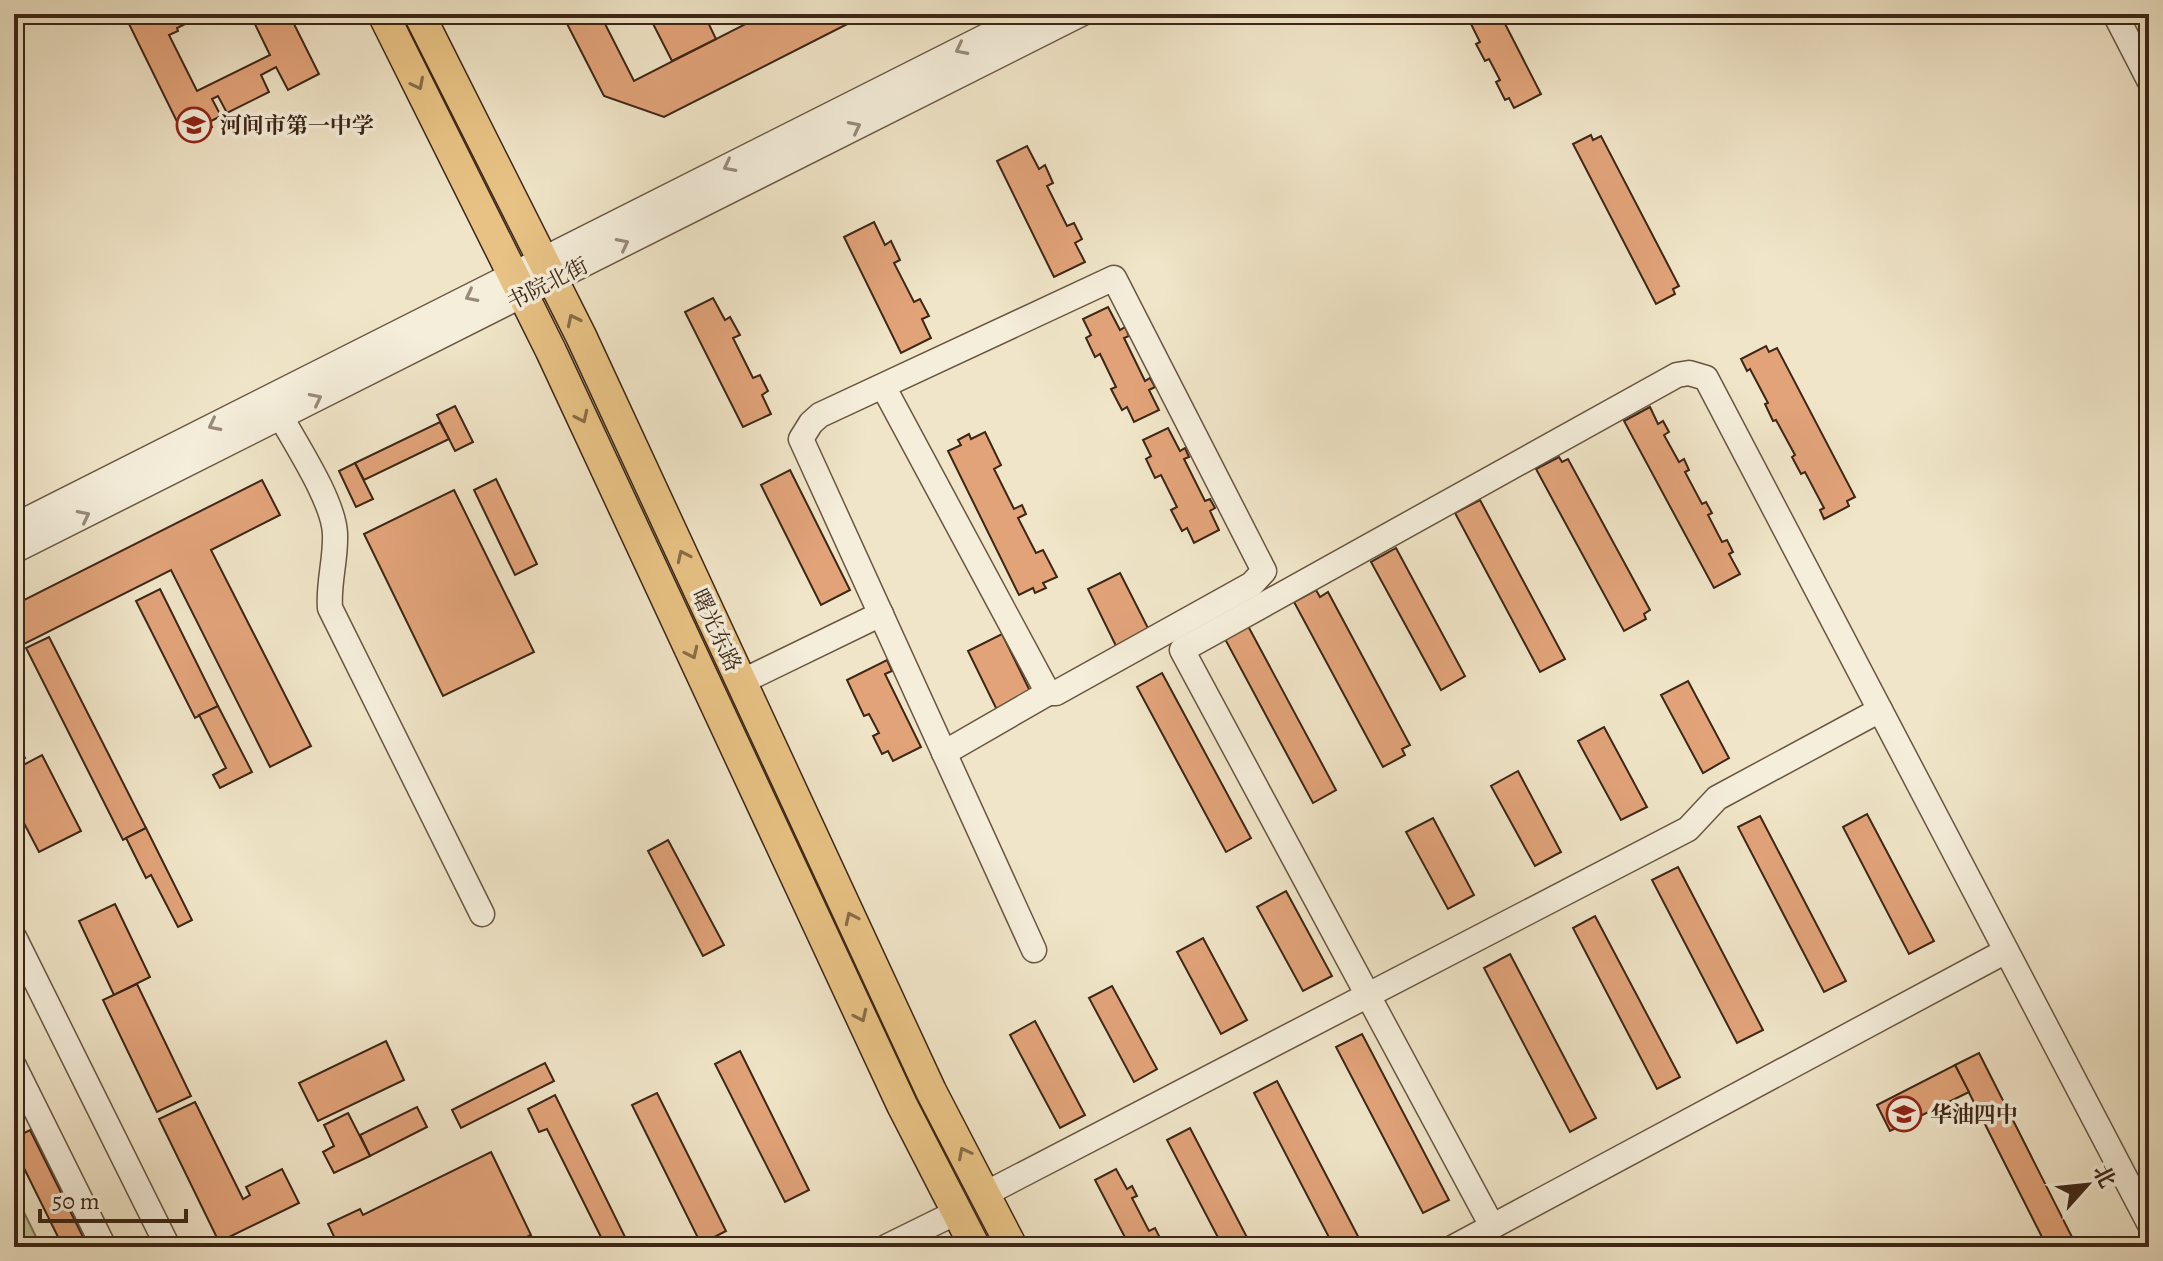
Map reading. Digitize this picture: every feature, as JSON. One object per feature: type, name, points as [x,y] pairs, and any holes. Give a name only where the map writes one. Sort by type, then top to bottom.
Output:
[{"type":"main road","name":"曙光东路","points":[[383,14],[519,284],[902,1105],[975,1247]]},
{"type":"main road","name":"曙光东路","points":[[419,14],[548,270],[931,1091],[1012,1247]]},
{"type":"street","name":"书院北街","points":[[548,270],[996,22],[1030,14]]},
{"type":"street","name":"书院北街","points":[[14,526],[1081,14]]},
{"type":"street","points":[[2115,14],[2149,80]]},
{"type":"street","points":[[944,753],[1048,693],[1056,693],[1252,584],[1264,571],[1114,278],[820,415],[801,439],[881,614],[944,753],[1034,950]]},
{"type":"street","name":"书院北街","points":[[14,551],[281,417],[519,284]]},
{"type":"street","points":[[1492,1226],[1182,650],[1677,375],[1689,373],[1706,378],[2149,1223]]},
{"type":"street","points":[[883,386],[1048,693]]},
{"type":"street","points":[[281,417],[328,505],[335,531],[328,587],[330,608],[482,914]]},
{"type":"street","points":[[741,682],[881,614]]},
{"type":"street","points":[[985,1194],[1688,829],[1717,798],[1880,710]]},
{"type":"street","points":[[14,937],[168,1247]]},
{"type":"street","points":[[1454,1247],[2006,951]]},
{"type":"street","points":[[14,1066],[104,1247]]},
{"type":"street","points":[[886,1247],[957,1212]]},
{"type":"green space","points":[[14,1192],[41,1247],[14,1247]]},
{"type":"building","points":[[14,14],[28,14],[30,19],[14,26]]},
{"type":"building","points":[[138,14],[205,14],[169,35],[197,91],[270,55],[250,14],[289,14],[319,74],[288,90],[276,67],[261,75],[269,92],[227,113],[218,96],[212,99],[221,116],[209,122],[212,127],[186,140],[127,20]]},
{"type":"building","points":[[562,14],[600,14],[634,81],[765,14],[867,14],[664,117],[604,96]]},
{"type":"building","points":[[648,14],[704,14],[716,39],[672,61]]},
{"type":"building","points":[[1462,14],[1500,14],[1541,94],[1514,108],[1509,98],[1505,100],[1496,82],[1500,80],[1489,59],[1485,61],[1476,44],[1480,42],[1469,20],[1466,22]]},
{"type":"building","points":[[1591,135],[1593,140],[1601,136],[1679,286],[1673,289],[1675,294],[1656,304],[1573,144]]},
{"type":"building","points":[[1027,146],[1039,169],[1045,165],[1053,183],[1047,186],[1067,226],[1074,223],[1082,239],[1075,243],[1085,262],[1054,277],[997,161]]},
{"type":"building","points":[[874,222],[885,245],[891,241],[900,260],[894,263],[914,302],[920,299],[929,316],[922,319],[931,338],[901,353],[844,237]]},
{"type":"building","points":[[713,298],[725,320],[730,317],[740,335],[733,338],[753,378],[760,375],[768,391],[762,395],[771,414],[743,427],[685,312]]},
{"type":"building","points":[[1108,307],[1120,330],[1125,327],[1129,336],[1124,338],[1145,381],[1150,378],[1155,387],[1149,390],[1159,410],[1134,422],[1127,407],[1122,410],[1111,389],[1116,387],[1100,354],[1095,357],[1086,338],[1091,335],[1083,319]]},
{"type":"building","points":[[1766,346],[1769,352],[1777,348],[1855,497],[1847,501],[1849,506],[1824,519],[1820,510],[1824,508],[1805,472],[1801,474],[1792,457],[1795,455],[1765,404],[1768,403],[1750,369],[1747,371],[1741,359]]},
{"type":"building","points":[[455,406],[473,442],[455,451],[437,415]]},
{"type":"building","points":[[1650,407],[1658,424],[1663,421],[1669,432],[1664,435],[1679,462],[1684,459],[1689,470],[1685,472],[1702,504],[1706,502],[1712,513],[1708,515],[1722,542],[1727,540],[1733,552],[1729,554],[1740,574],[1714,588],[1624,421]]},
{"type":"building","points":[[440,422],[449,439],[364,480],[355,463]]},
{"type":"building","points":[[1168,428],[1180,451],[1185,448],[1189,457],[1184,459],[1205,501],[1210,499],[1215,508],[1210,511],[1219,530],[1194,543],[1187,528],[1182,531],[1171,510],[1177,507],[1161,475],[1155,478],[1146,459],[1151,456],[1143,440]]},
{"type":"building","points":[[985,432],[1001,465],[994,469],[1014,509],[1022,505],[1026,514],[1018,518],[1036,553],[1043,550],[1057,577],[1043,583],[1046,588],[1035,593],[1033,588],[1019,595],[948,451],[961,445],[958,440],[969,434],[971,439]]},
{"type":"building","points":[[1559,457],[1562,462],[1568,459],[1650,610],[1644,614],[1646,619],[1624,631],[1536,469]]},
{"type":"building","points":[[355,463],[373,499],[356,507],[339,471]]},
{"type":"building","points":[[790,470],[850,590],[821,605],[761,485]]},
{"type":"building","points":[[496,479],[537,564],[515,575],[474,490]]},
{"type":"building","points":[[262,480],[280,515],[211,550],[311,746],[270,767],[171,570],[24,644],[14,625],[14,605]]},
{"type":"building","points":[[454,490],[534,652],[443,696],[364,534]]},
{"type":"building","points":[[1480,500],[1565,659],[1540,672],[1455,513]]},
{"type":"building","points":[[1396,548],[1465,676],[1441,690],[1371,562]]},
{"type":"building","points":[[1120,573],[1150,632],[1117,648],[1088,589]]},
{"type":"building","points":[[160,589],[218,706],[195,718],[136,601]]},
{"type":"building","points":[[1316,590],[1320,597],[1328,592],[1410,745],[1402,749],[1405,755],[1383,767],[1294,602]]},
{"type":"building","points":[[1248,626],[1336,790],[1313,803],[1225,639]]},
{"type":"building","points":[[1002,634],[1031,693],[997,710],[968,651]]},
{"type":"building","points":[[49,637],[146,828],[123,840],[26,648]]},
{"type":"building","points":[[887,660],[892,671],[885,674],[921,747],[893,761],[888,751],[882,754],[873,736],[879,733],[869,714],[864,716],[847,680]]},
{"type":"building","points":[[1162,673],[1251,838],[1226,852],[1137,687]]},
{"type":"building","points":[[1688,681],[1729,758],[1703,773],[1661,695]]},
{"type":"building","points":[[218,706],[252,772],[220,788],[213,775],[226,768],[199,715]]},
{"type":"building","points":[[1604,727],[1647,807],[1621,820],[1578,741]]},
{"type":"building","points":[[14,737],[25,758],[14,763]]},
{"type":"building","points":[[42,755],[81,831],[39,852],[14,804],[14,770]]},
{"type":"building","points":[[1518,771],[1561,852],[1535,866],[1491,786]]},
{"type":"building","points":[[1867,814],[1934,941],[1909,954],[1843,827]]},
{"type":"building","points":[[1760,816],[1846,981],[1824,992],[1738,827]]},
{"type":"building","points":[[1433,818],[1474,895],[1448,909],[1406,832]]},
{"type":"building","points":[[146,828],[192,920],[178,927],[151,875],[146,878],[126,838]]},
{"type":"building","points":[[668,840],[724,945],[703,956],[648,851]]},
{"type":"building","points":[[1678,867],[1763,1030],[1737,1043],[1652,880]]},
{"type":"building","points":[[1286,891],[1332,976],[1303,991],[1257,907]]},
{"type":"building","points":[[115,904],[150,977],[114,995],[79,921]]},
{"type":"building","points":[[1595,916],[1680,1077],[1657,1089],[1573,928]]},
{"type":"building","points":[[1203,938],[1247,1020],[1221,1034],[1177,952]]},
{"type":"building","points":[[1510,954],[1596,1118],[1570,1132],[1484,968]]},
{"type":"building","points":[[137,984],[191,1096],[157,1112],[103,1000]]},
{"type":"building","points":[[1112,986],[1157,1069],[1134,1082],[1089,998]]},
{"type":"building","points":[[1035,1021],[1085,1115],[1060,1128],[1010,1035]]},
{"type":"building","points":[[1362,1034],[1449,1200],[1423,1213],[1336,1047]]},
{"type":"building","points":[[386,1041],[404,1080],[318,1121],[299,1083]]},
{"type":"building","points":[[740,1051],[809,1190],[785,1202],[715,1064]]},
{"type":"building","points":[[1979,1053],[2074,1241],[2062,1247],[2047,1247],[1955,1065]]},
{"type":"building","points":[[545,1063],[554,1081],[461,1128],[452,1110]]},
{"type":"building","points":[[1955,1065],[1969,1092],[1890,1131],[1877,1105]]},
{"type":"building","points":[[1277,1081],[1362,1244],[1357,1247],[1334,1247],[1254,1093]]},
{"type":"building","points":[[657,1093],[726,1231],[701,1244],[632,1105]]},
{"type":"building","points":[[555,1095],[629,1245],[625,1247],[606,1247],[547,1129],[539,1132],[528,1109]]},
{"type":"building","points":[[195,1102],[243,1199],[250,1195],[246,1187],[282,1169],[299,1203],[219,1242],[159,1119]]},
{"type":"building","points":[[417,1107],[427,1127],[370,1156],[360,1135]]},
{"type":"building","points":[[348,1113],[370,1156],[334,1173],[323,1152],[334,1146],[324,1125]]},
{"type":"building","points":[[1190,1128],[1252,1247],[1223,1247],[1167,1140]]},
{"type":"building","points":[[30,1130],[88,1247],[63,1247],[14,1148],[14,1138]]},
{"type":"building","points":[[491,1152],[531,1235],[506,1247],[339,1247],[328,1224],[360,1209],[363,1215]]},
{"type":"building","points":[[1116,1169],[1127,1189],[1132,1186],[1137,1196],[1132,1198],[1149,1231],[1155,1228],[1160,1238],[1154,1241],[1158,1247],[1130,1247],[1095,1180]]},
{"type":"place","name":"河间市第一中学","points":[[194,125]]},
{"type":"place","name":"华油四中","points":[[1904,1114]]}]
